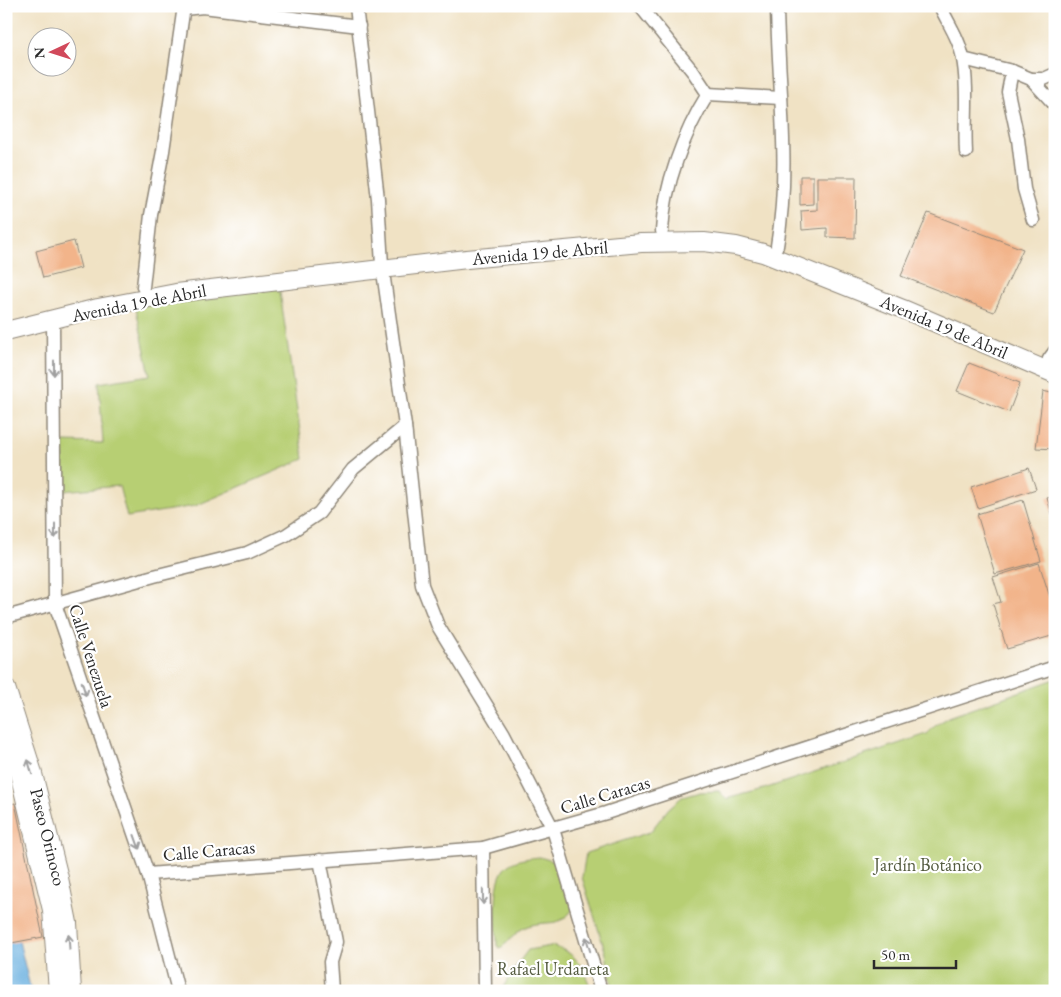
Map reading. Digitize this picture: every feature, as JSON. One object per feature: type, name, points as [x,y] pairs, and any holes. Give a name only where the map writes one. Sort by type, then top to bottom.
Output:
[{"type":"street","points":[[356,6],[378,199],[382,263],[405,426],[422,585],[438,626],[504,734],[553,829],[601,991]]},
{"type":"street","points":[[640,6],[694,73],[708,94]]},
{"type":"street","points":[[776,6],[785,163],[783,210],[778,246]]},
{"type":"street","points":[[940,6],[960,46],[964,59],[967,114],[966,152]]},
{"type":"street","points":[[143,287],[151,215],[163,151],[184,8],[203,7],[237,10],[359,26]]},
{"type":"street","points":[[964,59],[1012,71],[1031,79],[1044,79],[1055,74]]},
{"type":"street","points":[[1012,71],[1008,92],[1018,139],[1024,189],[1033,220]]},
{"type":"street","points":[[1031,79],[1054,104]]},
{"type":"street","points":[[1054,104],[1052,87],[1055,84]]},
{"type":"street","points":[[708,94],[781,98]]},
{"type":"street","points":[[662,231],[663,214],[690,122],[708,94]]},
{"type":"street","name":"Avenida 19 de Abril","points":[[6,319],[143,287],[382,263],[662,231],[738,234],[778,246],[1053,361]]},
{"type":"street","name":"Avenida 19 de Abril","points":[[6,331],[168,294],[382,263],[641,243],[682,242],[736,246],[763,253],[1053,361]]},
{"type":"street","name":"Calle Venezuela","points":[[54,319],[55,604],[148,874],[178,991]]},
{"type":"street","points":[[6,617],[247,553],[286,535],[318,513],[353,469],[405,426]]},
{"type":"street","name":"Calle Caracas","points":[[148,874],[483,848],[553,829],[1055,666]]},
{"type":"street","name":"Paseo Orinoco","points":[[6,688],[32,770],[64,900],[68,923],[72,991]]},
{"type":"street","name":"Paseo Orinoco","points":[[6,732],[19,774],[52,910],[58,991]]},
{"type":"street","points":[[483,848],[485,991]]},
{"type":"street","points":[[320,860],[336,942],[330,962],[332,991]]},
{"type":"green space","points":[[279,285],[304,459],[195,506],[127,517],[119,486],[62,491],[63,442],[103,443],[99,383],[150,375],[135,304]]},
{"type":"green space","name":"Jardín Botánico","points":[[1055,679],[1055,991],[613,991],[606,954],[582,877],[586,853],[650,832],[669,808],[682,797],[700,792],[719,791],[726,799],[764,789],[927,734],[936,725],[949,717]]},
{"type":"green space","points":[[540,857],[561,864],[576,904],[571,912],[560,921],[528,926],[500,948],[497,946],[496,904],[502,872],[514,862]]},
{"type":"green space","name":"Rafael Urdaneta","points":[[551,946],[567,952],[578,962],[592,991],[502,991],[510,974],[528,950]]},
{"type":"water","points":[[18,937],[31,991],[6,991],[6,939]]},
{"type":"building","points":[[800,176],[813,176],[813,204],[800,205]]},
{"type":"building","points":[[817,177],[856,177],[855,238],[827,237],[827,228],[802,230],[801,211],[817,210]]},
{"type":"building","points":[[928,213],[1023,249],[994,312],[901,276]]},
{"type":"building","points":[[74,241],[81,268],[43,278],[36,251]]},
{"type":"building","points":[[969,363],[1020,383],[1009,412],[957,391]]},
{"type":"building","points":[[1043,391],[1055,394],[1055,449],[1036,448]]},
{"type":"building","points":[[1029,468],[1036,489],[978,508],[971,487]]},
{"type":"building","points":[[1055,496],[1055,520],[1054,520],[1047,498]]},
{"type":"building","points":[[1023,500],[1041,561],[995,574],[977,514]]},
{"type":"building","points":[[1039,563],[1055,613],[1055,635],[1007,649],[993,604],[1001,602],[993,577]]},
{"type":"building","points":[[15,803],[43,937],[6,944],[6,805]]}]
